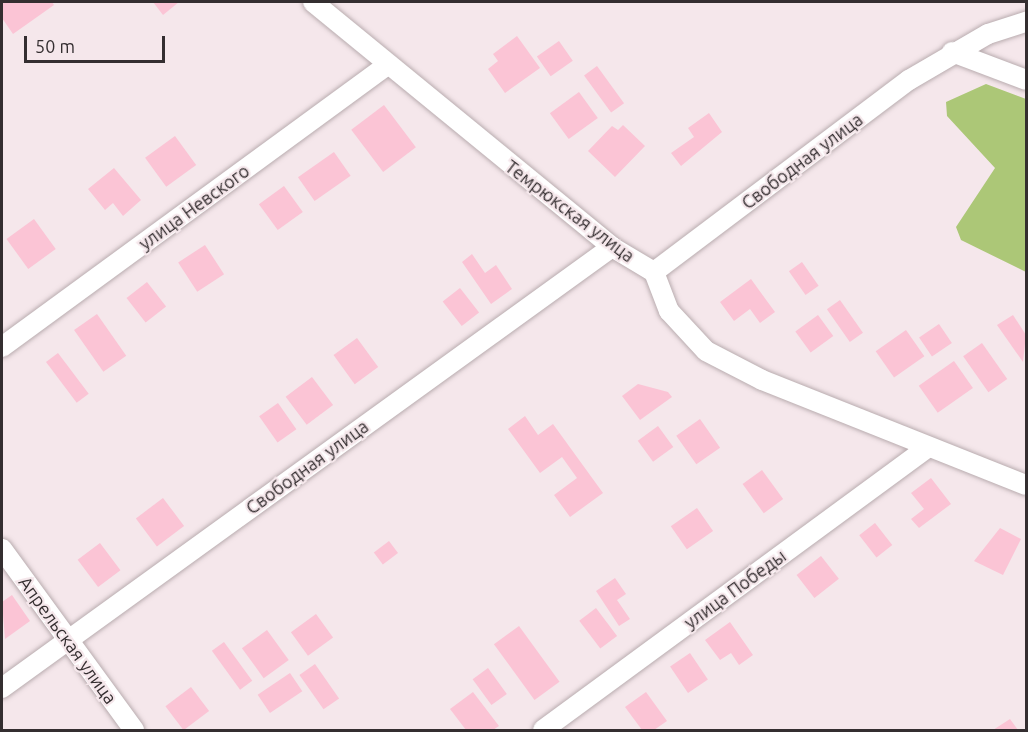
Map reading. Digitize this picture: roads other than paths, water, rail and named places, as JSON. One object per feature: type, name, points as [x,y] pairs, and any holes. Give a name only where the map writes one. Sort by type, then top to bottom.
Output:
[{"type":"street","name":"Темрюкская улица","points":[[313,2],[386,66],[612,247],[654,272],[669,311],[706,351],[928,447],[1026,485]]},
{"type":"street","name":"Свободная улица","points":[[654,272],[952,52],[1026,22]]},
{"type":"street","points":[[952,52],[1026,80]]},
{"type":"street","name":"улица Невского","points":[[2,347],[386,66]]},
{"type":"street","name":"Свободная улица","points":[[2,688],[612,247]]},
{"type":"street","name":"улица Победы","points":[[543,730],[928,447]]},
{"type":"street","name":"Апрельская улица","points":[[2,549],[134,730]]}]
